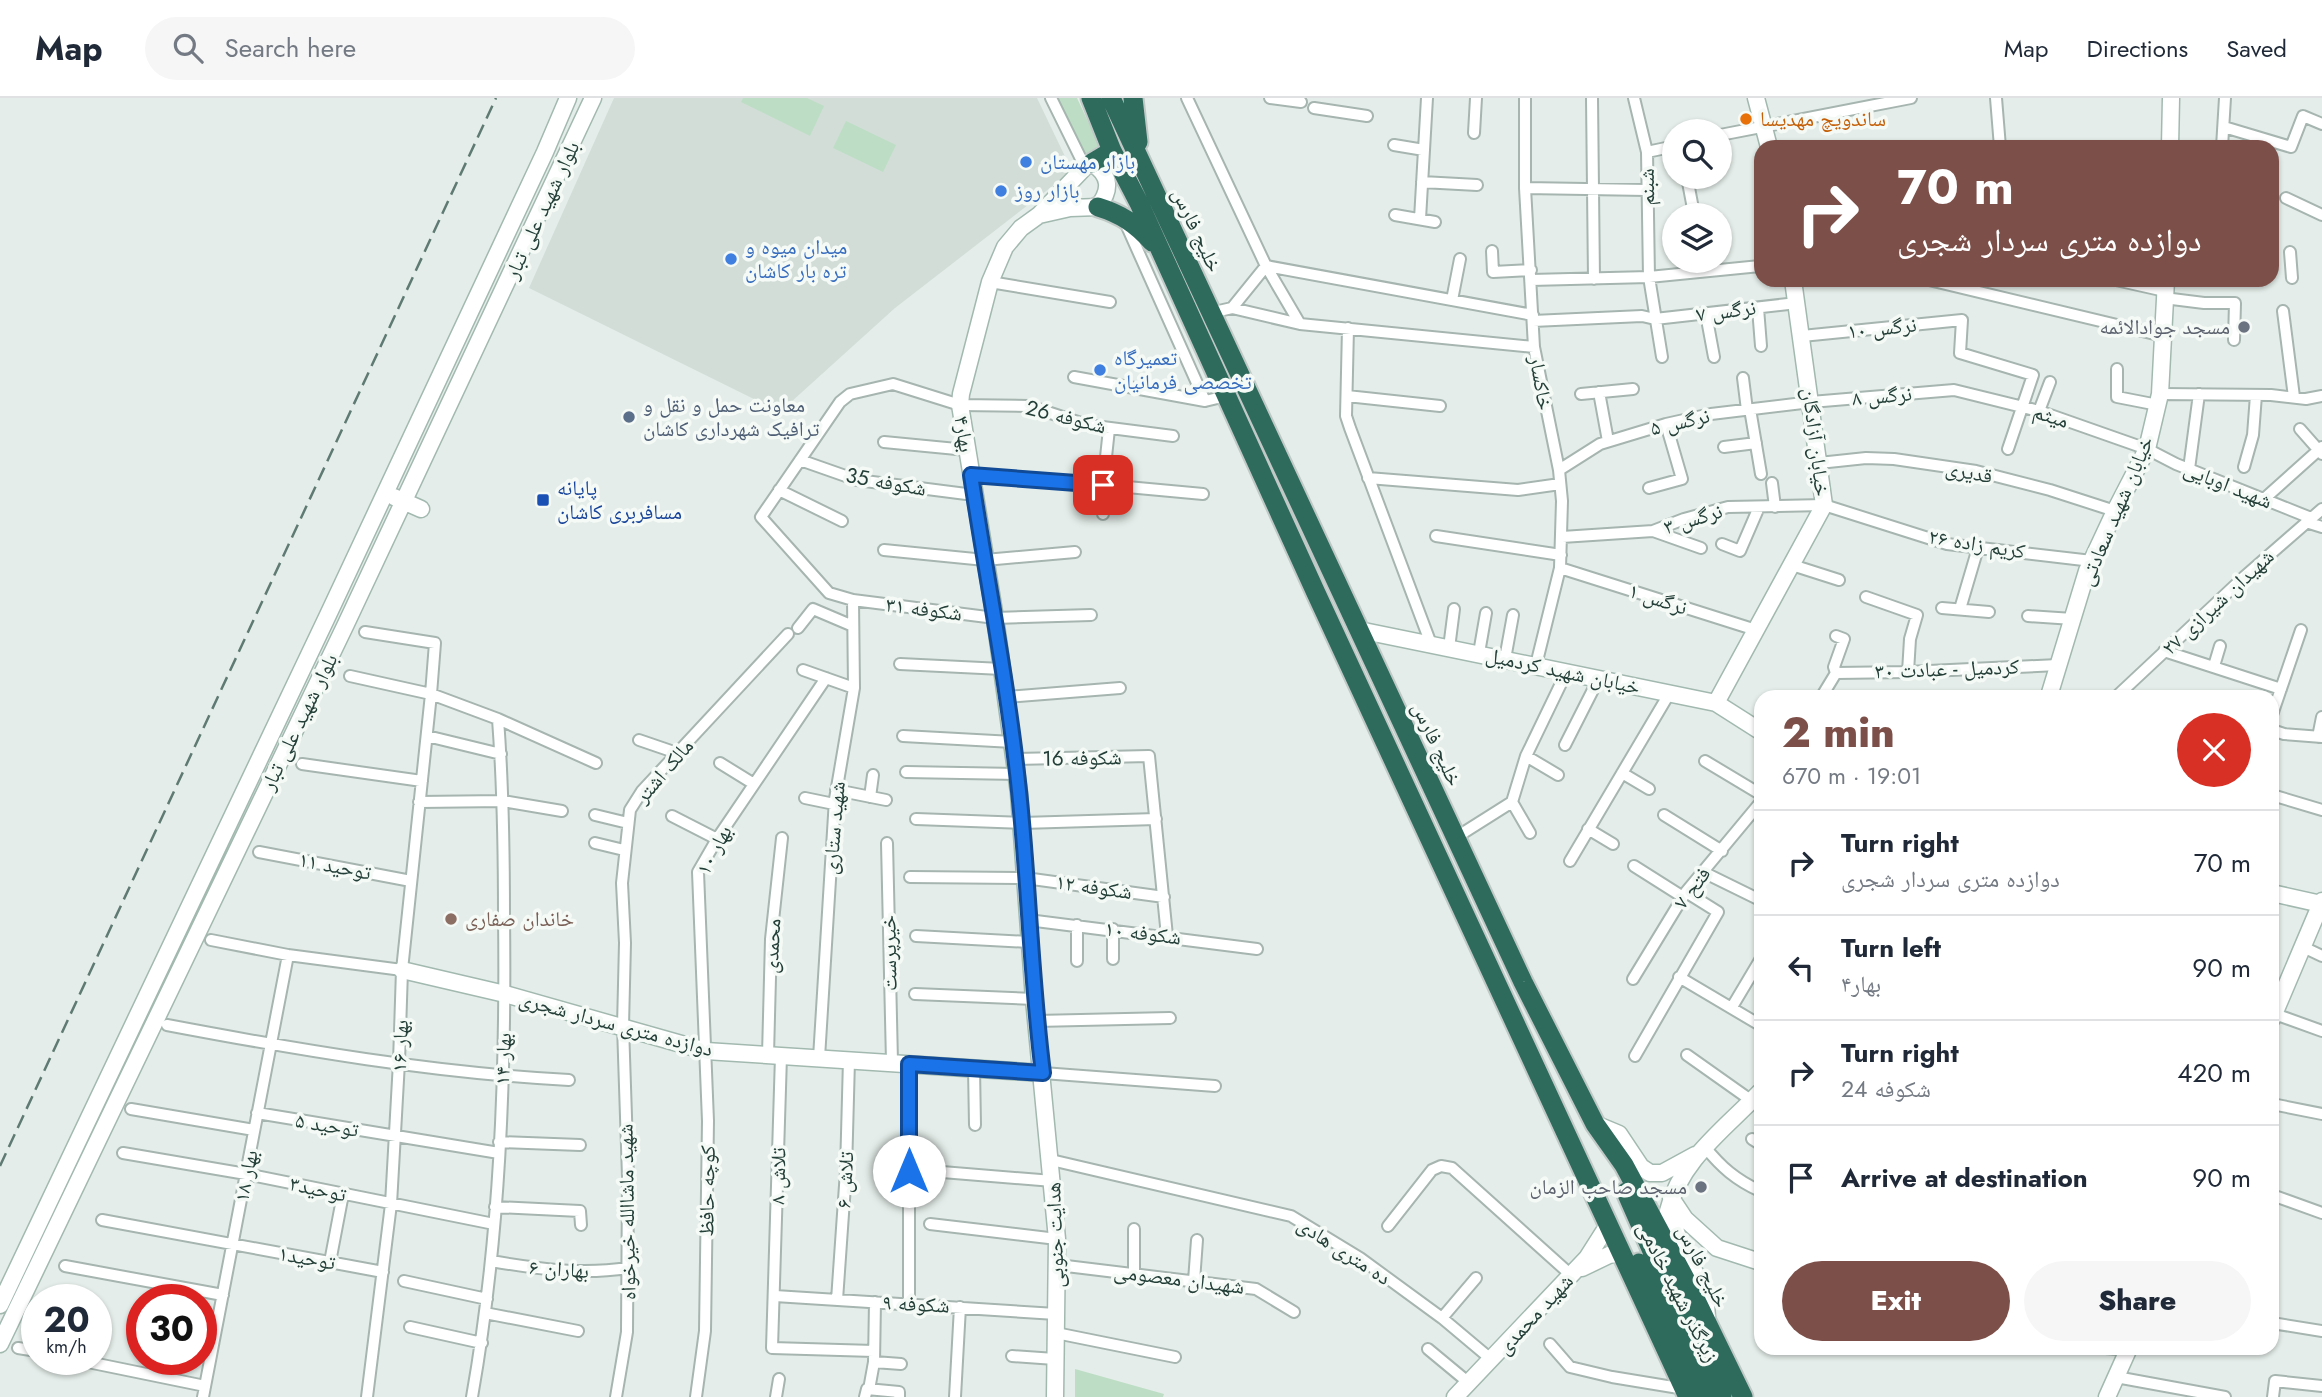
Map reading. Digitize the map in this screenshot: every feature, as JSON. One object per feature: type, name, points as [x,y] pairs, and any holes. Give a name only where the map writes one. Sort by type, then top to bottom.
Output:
[{"type":"highway","points":[[1084,98],[1112,151],[1088,165]]},
{"type":"highway","name":"خلیج فارس","points":[[1091,98],[1112,151],[1166,261],[1566,1137],[1687,1393]]},
{"type":"highway","name":"خلیج فارس","points":[[1111,98],[1540,1017],[1595,1124],[1624,1164],[1743,1397]]},
{"type":"highway","points":[[1133,98],[1136,134],[1156,196]]},
{"type":"highway","points":[[1098,207],[1123,217],[1145,234],[1166,261]]},
{"type":"highway","name":"زیرگذر شهید خادمی","points":[[1595,1124],[1655,1258],[1722,1397]]},
{"type":"highway","name":"زیرگذر شهید خادمی","points":[[1566,1137],[1597,1185],[1630,1246],[1676,1332],[1706,1397]]},
{"type":"street","name":"بلوار شهید علی تبار","points":[[0,1305],[386,493],[568,98]]},
{"type":"street","name":"بلوار شهید علی تبار","points":[[0,1344],[404,502],[593,98]]},
{"type":"street","points":[[1039,215],[1070,208],[1098,207],[1107,196],[1108,187],[1105,175],[1088,165],[1051,98]]},
{"type":"street","points":[[1187,98],[1266,266],[1300,324]]},
{"type":"street","points":[[1270,98],[1301,102]]},
{"type":"street","points":[[1340,112],[1341,98]]},
{"type":"street","points":[[1420,219],[1427,98]]},
{"type":"street","points":[[1474,133],[1476,98]]},
{"type":"street","name":"خاکسار","points":[[1525,98],[1525,188],[1535,347],[1559,470],[1562,537],[1560,568],[1536,665]]},
{"type":"street","points":[[1592,98],[1594,279]]},
{"type":"street","name":"شبنم","points":[[1634,98],[1647,152],[1649,277],[1662,357]]},
{"type":"street","points":[[1756,98],[1768,140]]},
{"type":"street","points":[[1732,132],[1911,98]]},
{"type":"street","points":[[1996,98],[1999,140]]},
{"type":"street","points":[[2170,140],[2171,98]]},
{"type":"street","points":[[2223,140],[2225,98]]},
{"type":"street","points":[[1314,108],[1367,116]]},
{"type":"street","points":[[2279,143],[2291,147],[2303,116],[2322,124]]},
{"type":"street","points":[[2224,127],[2268,140]]},
{"type":"street","points":[[1394,145],[1424,150]]},
{"type":"street","points":[[1647,152],[1662,149]]},
{"type":"street","name":"بهار۴","points":[[1043,1073],[1034,999],[1022,823],[1013,742],[960,405],[990,282],[1009,241],[1088,165]]},
{"type":"street","points":[[1422,181],[1477,185]]},
{"type":"street","points":[[1525,188],[1647,190]]},
{"type":"street","points":[[2286,198],[2322,215]]},
{"type":"street","points":[[1395,215],[1434,222]]},
{"type":"street","points":[[1123,217],[1205,401]]},
{"type":"street","points":[[1492,251],[1493,272],[1594,279],[1649,277],[1754,266]]},
{"type":"street","points":[[2290,251],[2292,278]]},
{"type":"street","points":[[1452,300],[1460,259]]},
{"type":"street","points":[[1232,308],[1266,266]]},
{"type":"street","name":"نرگس ۷","points":[[1266,266],[1452,300],[1533,318],[1642,316],[1655,319],[1797,303]]},
{"type":"street","points":[[990,282],[1110,302]]},
{"type":"street","name":"خیابان آزادگان","points":[[1716,703],[1824,505],[1794,287]]},
{"type":"street","points":[[1961,287],[2163,336]]},
{"type":"street","points":[[1988,287],[1988,293]]},
{"type":"street","points":[[2165,290],[2204,303],[2235,303],[2234,340]]},
{"type":"street","name":"خیابان شهید سعادتی","points":[[2051,690],[2092,561],[2147,449],[2159,399],[2165,290]]},
{"type":"street","points":[[1210,313],[1232,308],[1300,324],[1535,347]]},
{"type":"street","points":[[1758,308],[1761,346]]},
{"type":"street","points":[[2283,311],[2294,397]]},
{"type":"street","points":[[1706,314],[1714,357]]},
{"type":"street","name":"نرگس ۱۰","points":[[1802,335],[1962,320],[1960,354],[2033,375],[2020,407]]},
{"type":"street","points":[[1348,328],[1346,416],[1431,644]]},
{"type":"street","points":[[2117,369],[2117,397],[2159,399],[2199,394],[2306,399],[2322,396]]},
{"type":"street","points":[[1074,377],[1205,401],[1226,396]]},
{"type":"street","points":[[1743,378],[1760,474]]},
{"type":"street","points":[[2039,411],[2050,382]]},
{"type":"street","name":"شکوفه 26","points":[[761,517],[840,402],[850,394],[893,384],[960,405],[1029,406],[1087,425],[1172,436]]},
{"type":"street","points":[[1581,394],[1633,389]]},
{"type":"street","name":"میثم","points":[[1954,390],[2039,411],[2147,449]]},
{"type":"street","name":"نرگس ۸","points":[[1811,402],[1954,390]]},
{"type":"street","points":[[1599,392],[1608,441]]},
{"type":"street","points":[[2189,469],[2199,394]]},
{"type":"street","points":[[2244,467],[2253,435],[2256,395]]},
{"type":"street","points":[[1347,396],[1440,406]]},
{"type":"street","name":"نرگس ۵","points":[[1559,470],[1608,441],[1666,424],[1712,414],[1811,402]]},
{"type":"street","points":[[2008,449],[2020,407]]},
{"type":"street","points":[[1649,488],[1682,479],[1666,424]]},
{"type":"street","points":[[1103,514],[1109,429]]},
{"type":"street","points":[[2264,499],[2321,451],[2300,429]]},
{"type":"street","points":[[884,442],[967,450]]},
{"type":"street","points":[[1724,447],[1756,443]]},
{"type":"street","name":"شهید اوبایی","points":[[2147,449],[2322,527]]},
{"type":"street","name":"قدیری","points":[[1819,463],[1866,458],[1976,471],[2050,490],[2115,511]]},
{"type":"street","name":"شکوفه 35","points":[[800,460],[858,480],[974,495]]},
{"type":"street","points":[[971,475],[1203,494]]},
{"type":"street","points":[[1368,478],[1518,490],[1560,484]]},
{"type":"street","points":[[1772,483],[1775,507]]},
{"type":"street","points":[[779,490],[842,521]]},
{"type":"street","points":[[386,493],[421,509]]},
{"type":"street","name":"نرگس ۳","points":[[1562,537],[1653,531],[1728,507],[1824,505]]},
{"type":"street","name":"کریم زاده ۲۶","points":[[1824,505],[1947,544],[2092,561]]},
{"type":"street","points":[[1722,544],[1740,551],[1759,507]]},
{"type":"street","name":"شهیدان شیرازی ۲۷","points":[[2123,690],[2322,509]]},
{"type":"street","name":"شکوفه ۳۱","points":[[761,517],[829,593],[853,600],[995,618],[1091,615]]},
{"type":"street","points":[[1653,531],[1701,548]]},
{"type":"street","points":[[1436,536],[1561,555]]},
{"type":"street","points":[[1960,609],[1978,548]]},
{"type":"street","points":[[884,550],[985,560],[1075,552]]},
{"type":"street","points":[[1792,565],[1839,580]]},
{"type":"street","name":"نرگس ۱","points":[[1560,568],[1756,630]]},
{"type":"street","points":[[1866,597],[1917,615],[1910,639],[1908,672]]},
{"type":"street","name":"شهید ستاری","points":[[818,1058],[834,804],[854,688],[853,600]]},
{"type":"street","points":[[1942,608],[1989,612]]},
{"type":"street","points":[[1449,648],[1454,609]]},
{"type":"street","name":"مالک اشتر","points":[[623,1026],[625,943],[622,883],[628,823],[636,799],[813,610],[853,626]]},
{"type":"street","points":[[1479,653],[1486,613]]},
{"type":"street","points":[[1505,659],[1513,615]]},
{"type":"street","points":[[2028,616],[2073,619]]},
{"type":"street","name":"خیابان شهید کردمیل","points":[[1359,630],[1716,703],[1754,727]]},
{"type":"street","points":[[2279,695],[2301,630]]},
{"type":"street","name":"بهار ۱۶","points":[[365,632],[435,643],[402,970],[391,1204],[367,1397]]},
{"type":"street","points":[[1826,690],[1836,673],[1834,667],[1840,638]]},
{"type":"street","points":[[2214,666],[2220,646]]},
{"type":"street","points":[[2164,651],[2281,689]]},
{"type":"street","points":[[900,664],[1002,669]]},
{"type":"street","name":"کردمیل - عبادت ۳۰","points":[[1836,673],[2058,665]]},
{"type":"street","points":[[803,670],[854,688]]},
{"type":"street","points":[[1455,838],[1512,802],[1526,756],[1567,671]]},
{"type":"street","points":[[350,676],[431,694],[498,719],[596,763]]},
{"type":"street","name":"بهار ۱۰","points":[[706,1051],[697,883],[702,864],[826,678]]},
{"type":"street","points":[[1565,744],[1598,678]]},
{"type":"street","points":[[1007,697],[1119,688]]},
{"type":"street","points":[[1570,861],[1669,694]]},
{"type":"street","points":[[2279,732],[2320,737],[2322,717]]},
{"type":"street","name":"بهار ۱۴","points":[[472,1397],[482,1343],[491,1261],[503,1076],[503,801],[498,719]]},
{"type":"street","points":[[427,736],[501,754]]},
{"type":"street","points":[[902,736],[1013,742]]},
{"type":"street","points":[[639,740],[677,753]]},
{"type":"street","name":"شکوفه 16","points":[[906,772],[1016,767],[1149,756],[1156,818]]},
{"type":"street","points":[[1526,756],[1558,775]]},
{"type":"street","points":[[1704,761],[1754,790]]},
{"type":"street","points":[[720,763],[754,784]]},
{"type":"street","points":[[302,764],[422,781]]},
{"type":"street","points":[[1622,774],[1649,789]]},
{"type":"street","points":[[870,797],[873,775]]},
{"type":"street","points":[[836,790],[886,800]]},
{"type":"street","points":[[2279,797],[2322,810]]},
{"type":"street","points":[[805,798],[834,804]]},
{"type":"street","points":[[419,802],[503,801],[562,811]]},
{"type":"street","points":[[1512,802],[1530,833]]},
{"type":"street","name":"فتح ۷","points":[[1633,979],[1685,895],[1754,814]]},
{"type":"street","points":[[595,815],[628,823]]},
{"type":"street","points":[[1664,815],[1722,851]]},
{"type":"street","points":[[672,816],[717,839]]},
{"type":"street","points":[[915,820],[1022,823],[1156,818],[1167,936]]},
{"type":"street","points":[[1588,829],[1613,844]]},
{"type":"street","name":"محمدی","points":[[775,1055],[771,939],[782,838]]},
{"type":"street","points":[[595,843],[624,850]]},
{"type":"street","name":"خیرپرست","points":[[887,843],[892,1062]]},
{"type":"street","name":"توحید ۱۱","points":[[259,852],[411,881]]},
{"type":"street","points":[[1634,866],[1718,912],[1635,1056]]},
{"type":"street","points":[[1703,872],[1754,897]]},
{"type":"street","name":"شکوفه ۱۲","points":[[910,877],[1025,878],[1164,897]]},
{"type":"street","points":[[2279,894],[2321,903],[2279,1000]]},
{"type":"street","name":"شکوفه ۱۰","points":[[1028,920],[1257,949]]},
{"type":"street","points":[[1077,925],[1077,961]]},
{"type":"street","points":[[1113,929],[1113,959]]},
{"type":"street","points":[[916,936],[1030,942]]},
{"type":"street","points":[[211,940],[288,955],[402,970]]},
{"type":"street","points":[[2303,947],[2322,956]]},
{"type":"street","name":"بهار ۱۸","points":[[204,1391],[288,955]]},
{"type":"street","name":"دوازده متری سردار شجری","points":[[402,970],[505,994],[706,1051],[1043,1073]]},
{"type":"street","points":[[1731,1007],[1754,971]]},
{"type":"street","points":[[1679,977],[1754,1021]]},
{"type":"street","points":[[915,994],[1034,999]]},
{"type":"street","points":[[2279,1017],[2322,1031]]},
{"type":"street","points":[[1036,1021],[1170,1018]]},
{"type":"street","points":[[167,1025],[271,1045],[503,1076],[569,1080]]},
{"type":"street","name":"شهید ماشاالله خیرخواه","points":[[616,1397],[627,1332],[628,1177],[623,1026]]},
{"type":"street","name":"کوچه حافظ","points":[[696,1397],[705,1331],[708,1121],[706,1051]]},
{"type":"street","name":"تلاش ۸","points":[[775,1055],[775,1296],[772,1348],[874,1357]]},
{"type":"street","points":[[1687,1055],[1754,1095]]},
{"type":"street","name":"تلاش ۶","points":[[837,1300],[846,1171],[849,1060]]},
{"type":"street","points":[[909,1064],[909,1304]]},
{"type":"street","points":[[974,1068],[975,1125]]},
{"type":"street","points":[[1043,1073],[1215,1086]]},
{"type":"street","name":"هدایت جنوبی","points":[[1043,1073],[1058,1265],[1055,1397]]},
{"type":"street","points":[[1708,1324],[1704,1293],[1668,1211],[1671,1198],[1702,1149],[1754,1098]]},
{"type":"street","points":[[2279,1105],[2322,1114]]},
{"type":"street","points":[[131,1109],[254,1130]]},
{"type":"street","name":"توحید ۵","points":[[257,1113],[396,1136],[499,1147],[580,1145]]},
{"type":"street","points":[[1595,1124],[1619,1134],[1641,1167],[1650,1173],[1662,1173],[1702,1149]]},
{"type":"street","points":[[1702,1149],[1724,1170],[1754,1188]]},
{"type":"street","name":"توحید۳","points":[[123,1153],[246,1174],[494,1224]]},
{"type":"street","name":"ده متری هادی","points":[[1051,1160],[1292,1216],[1360,1258],[1442,1318],[1492,1360]]},
{"type":"street","points":[[1388,1226],[1433,1170],[1441,1166],[1452,1168],[1571,1275],[1595,1261],[1620,1253]]},
{"type":"street","points":[[930,1171],[1053,1181]]},
{"type":"street","points":[[330,1262],[343,1194]]},
{"type":"street","points":[[1671,1198],[1685,1219],[1717,1248],[1754,1260]]},
{"type":"street","points":[[2279,1198],[2322,1213]]},
{"type":"street","points":[[495,1207],[580,1211],[580,1225]]},
{"type":"street","name":"توحید۱","points":[[102,1220],[383,1272]]},
{"type":"street","points":[[930,1224],[1057,1239]]},
{"type":"street","name":"شهید محمدی","points":[[1455,1397],[1571,1275],[1599,1242],[1608,1226]]},
{"type":"street","points":[[1134,1229],[1134,1274]]},
{"type":"street","points":[[1194,1281],[1196,1240]]},
{"type":"street","points":[[1693,1268],[1699,1259],[1717,1248]]},
{"type":"street","name":"بهاران ۶","points":[[491,1261],[574,1272],[628,1268]]},
{"type":"street","name":"شهیدان معصومی","points":[[1058,1265],[1256,1289],[1294,1312]]},
{"type":"street","points":[[65,1266],[223,1295]]},
{"type":"street","points":[[1442,1318],[1476,1279]]},
{"type":"street","points":[[404,1280],[487,1299]]},
{"type":"street","name":"شکوفه ۹","points":[[775,1296],[1056,1314]]},
{"type":"street","points":[[874,1302],[874,1357],[867,1390],[899,1392],[898,1397]]},
{"type":"street","points":[[954,1397],[960,1307]]},
{"type":"street","points":[[485,1313],[578,1331]]},
{"type":"street","points":[[2279,1324],[2322,1331]]},
{"type":"street","points":[[410,1327],[482,1343]]},
{"type":"street","points":[[1056,1333],[1175,1357]]},
{"type":"street","points":[[1550,1344],[1570,1367],[1687,1393]]},
{"type":"street","points":[[1428,1349],[1469,1383]]},
{"type":"street","points":[[2107,1397],[2126,1355]]},
{"type":"street","points":[[1012,1356],[1055,1359]]},
{"type":"street","points":[[874,1357],[901,1364]]},
{"type":"street","points":[[112,1368],[204,1391]]},
{"type":"street","points":[[2116,1377],[2225,1397]]},
{"type":"street","points":[[776,1397],[779,1379]]},
{"type":"street","points":[[2273,1397],[2274,1381],[2322,1386]]},
{"type":"shaded area","name":"میدان میوه و تره بار کاشان","points":[[614,98],[1037,98],[1072,171],[895,308],[780,412],[529,288]]},
{"type":"green space","points":[[743,98],[807,98],[824,106],[810,136],[741,102]]},
{"type":"green space","points":[[1055,98],[1077,98],[1102,151],[1085,161]]},
{"type":"green space","points":[[846,121],[896,145],[883,172],[833,148]]},
{"type":"green space","points":[[1075,1369],[1164,1394],[1163,1397],[1075,1397]]},
{"type":"railway","points":[[0,1166],[496,98]]},
{"type":"place","name":"ساندویچ مهدیسا","points":[[1746,119]]},
{"type":"place","name":"بازار مهستان","points":[[1026,162]]},
{"type":"place","name":"بازار روز","points":[[1001,191]]},
{"type":"place","name":"میدان میوه و تره بار کاشان","points":[[731,259]]},
{"type":"place","name":"مسجد جوادالائمه","points":[[2244,327]]},
{"type":"place","name":"تعمیرگاه تخصصی فرمانیان","points":[[1100,370]]},
{"type":"place","name":"معاونت حمل و نقل و ترافیک شهرداری کاشان","points":[[629,417]]},
{"type":"place","name":"پایانه مسافربری کاشان","points":[[543,500]]},
{"type":"place","name":"خاندان صفاری","points":[[451,919]]},
{"type":"place","name":"مسجد صاحب الزمان","points":[[1701,1187]]},
{"type":"route","points":[[909,1171],[909,1064],[1043,1073],[1034,999],[1013,742],[971,475],[1103,485]]}]
